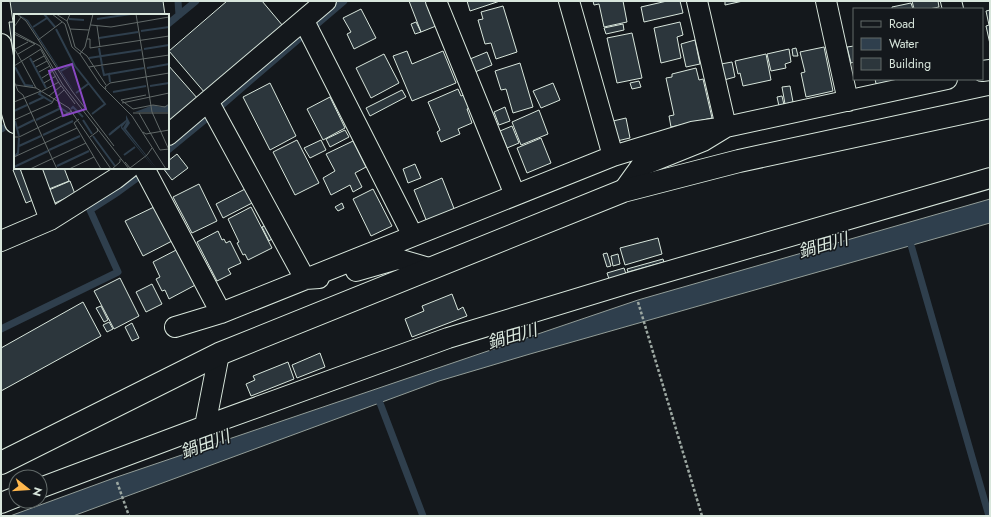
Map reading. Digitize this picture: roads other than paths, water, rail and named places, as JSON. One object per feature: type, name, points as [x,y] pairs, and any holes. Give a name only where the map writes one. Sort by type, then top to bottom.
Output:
[{"type":"street","points":[[436,1],[515,195]]},
{"type":"street","points":[[569,1],[613,156]]},
{"type":"street","points":[[697,1],[726,127]]},
{"type":"street","points":[[826,1],[848,101]]},
{"type":"street","points":[[169,134],[311,9],[413,236]]},
{"type":"street","points":[[1,44],[14,120]]},
{"type":"street","points":[[175,327],[221,313],[613,156],[692,132],[726,127],[942,80]]},
{"type":"street","points":[[208,101],[305,279]]},
{"type":"street","points":[[1,463],[219,354],[623,191],[739,161],[990,107]]},
{"type":"street","points":[[623,191],[641,166],[703,141],[726,127]]},
{"type":"street","points":[[31,169],[50,220]]},
{"type":"street","points":[[1,241],[50,220],[116,179],[128,169]]},
{"type":"street","points":[[145,169],[221,313]]},
{"type":"street","points":[[48,485],[205,426],[448,338],[632,282],[990,178]]},
{"type":"street","points":[[305,279],[336,278],[398,258],[429,268]]},
{"type":"street","points":[[205,426],[219,354]]},
{"type":"water","points":[[990,199],[990,223],[439,381],[73,516],[10,516],[29,509],[48,509],[48,502],[114,478],[638,300]]},
{"type":"waterway","points":[[178,1],[179,15]]},
{"type":"waterway","points":[[169,23],[196,1]]},
{"type":"waterway","points":[[317,24],[344,1]]},
{"type":"waterway","points":[[222,105],[301,37]]},
{"type":"waterway","points":[[169,149],[207,118]]},
{"type":"waterway","points":[[1,329],[118,272],[90,210],[140,176]]},
{"type":"waterway","points":[[911,245],[989,516]]},
{"type":"waterway","points":[[380,403],[423,516]]},
{"type":"water label","name":"鍋田川","points":[[823,245]]},
{"type":"water label","name":"鍋田川","points":[[512,336]]},
{"type":"water label","name":"鍋田川","points":[[205,444]]}]
